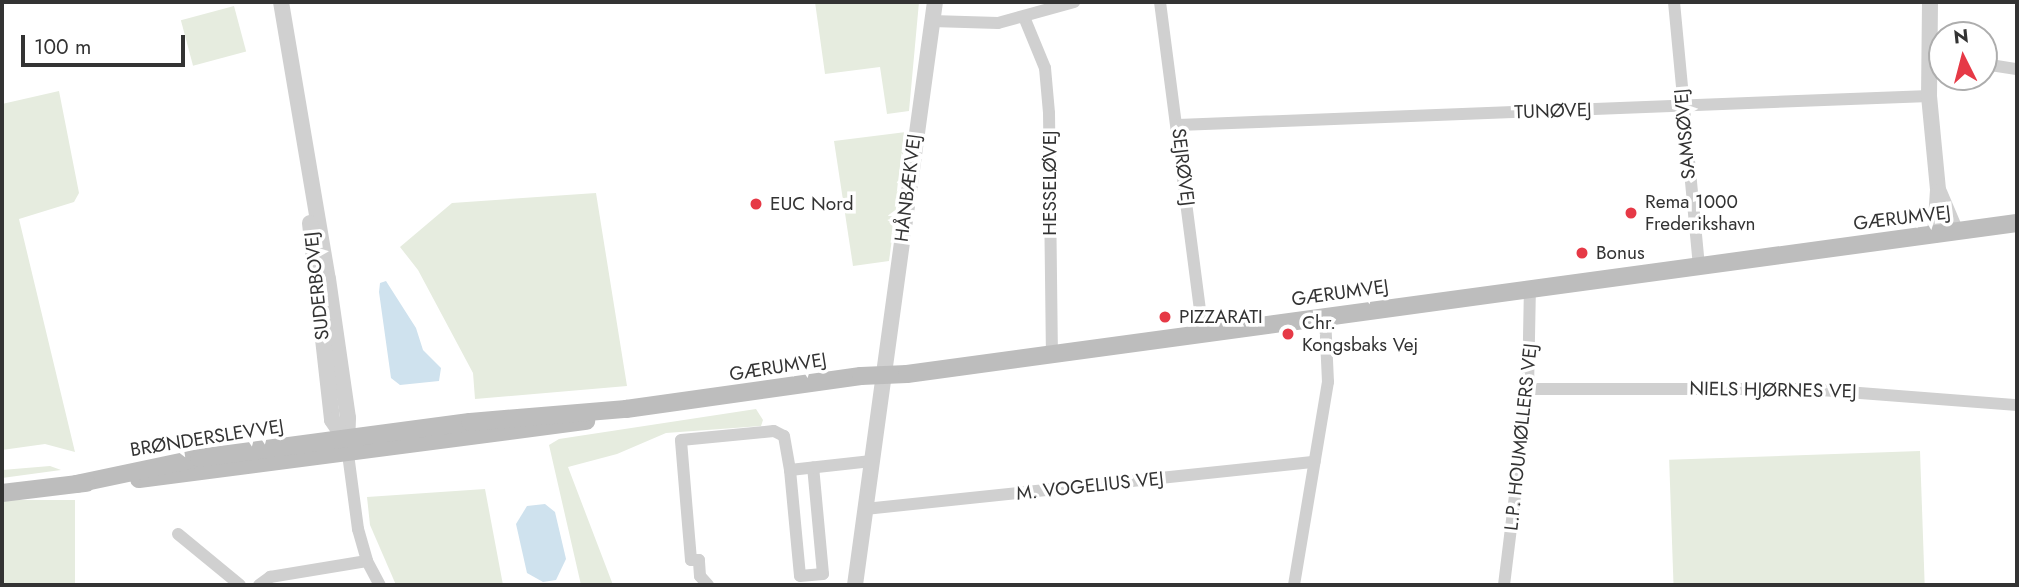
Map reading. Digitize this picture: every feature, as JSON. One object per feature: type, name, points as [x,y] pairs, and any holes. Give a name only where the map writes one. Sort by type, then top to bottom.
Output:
[{"type":"main road","name":"GÆRUMVEJ","points":[[346,447],[470,422],[626,409],[2017,223]]},
{"type":"main road","name":"BRØNDERSLEVVEJ","points":[[2,493],[76,484],[199,458],[346,447]]},
{"type":"street","name":"SUDERBOVEJ","points":[[281,2],[348,418],[346,447]]},
{"type":"street","name":"HÅNBÆKVEJ","points":[[855,585],[935,2]]},
{"type":"street","points":[[932,21],[977,24],[1024,17],[1074,2]]},
{"type":"street","name":"SEJRØVEJ","points":[[1160,2],[1203,332]]},
{"type":"street","name":"SAMSØVEJ","points":[[1674,2],[1699,265]]},
{"type":"street","points":[[1930,2],[1932,21]]},
{"type":"street","name":"HESSELØVEJ","points":[[1024,17],[1045,68],[1049,113],[1052,352]]},
{"type":"street","points":[[1998,66],[2017,69]]},
{"type":"street","points":[[1930,91],[1938,190],[1935,235]]},
{"type":"street","name":"TUNØVEJ","points":[[1178,125],[1929,96]]},
{"type":"street","points":[[1938,190],[1956,232]]},
{"type":"street","name":"L.P. HOUMØLLERS VEJ","points":[[1504,585],[1528,389],[1530,289]]},
{"type":"street","points":[[1294,585],[1328,382],[1325,316]]},
{"type":"street","name":"NIELS HJØRNES VEJ","points":[[1528,389],[1808,389],[2017,405]]},
{"type":"street","points":[[708,585],[700,576],[699,559],[691,560],[681,440],[774,431],[784,436],[790,470],[800,576],[823,573],[813,467]]},
{"type":"street","points":[[346,447],[367,561],[380,585]]},
{"type":"street","points":[[790,470],[872,461]]},
{"type":"street","name":"M. VOGELIUS VEJ","points":[[865,509],[1314,463]]},
{"type":"street","points":[[178,534],[240,585]]},
{"type":"street","points":[[259,585],[270,577],[367,561]]},
{"type":"shaded area","points":[[815,2],[919,2],[909,111],[887,114],[880,67],[825,74]]},
{"type":"shaded area","points":[[234,6],[246,51],[193,66],[181,20]]},
{"type":"shaded area","points":[[59,91],[79,193],[74,202],[19,219],[75,452],[45,444],[2,450],[2,104]]},
{"type":"shaded area","points":[[906,132],[889,261],[853,266],[834,141]]},
{"type":"shaded area","points":[[596,193],[627,386],[475,399],[473,373],[418,270],[400,247],[452,203]]},
{"type":"shaded area","points":[[756,409],[763,420],[761,426],[666,433],[617,454],[568,467],[613,585],[581,585],[549,445],[559,439]]},
{"type":"shaded area","points":[[1920,451],[1925,585],[1674,585],[1669,460]]},
{"type":"shaded area","points":[[50,466],[61,470],[2,478],[2,470]]},
{"type":"shaded area","points":[[485,489],[503,585],[396,585],[370,525],[367,497]]},
{"type":"shaded area","points":[[2,500],[75,500],[75,585],[2,585]]},
{"type":"water","points":[[386,281],[416,328],[423,350],[441,368],[439,381],[400,385],[391,378],[379,292],[380,283]]},
{"type":"water","points":[[545,504],[555,512],[566,559],[556,580],[543,582],[527,573],[516,524],[527,506]]},
{"type":"place","name":"EUC Nord","points":[[756,204]]},
{"type":"place","name":"Rema 1000 Frederikshavn","points":[[1631,213]]},
{"type":"place","name":"Bonus","points":[[1582,253]]},
{"type":"place","name":"PIZZARATI","points":[[1165,317]]},
{"type":"place","name":"Chr. Kongsbaks Vej","points":[[1288,334]]}]
